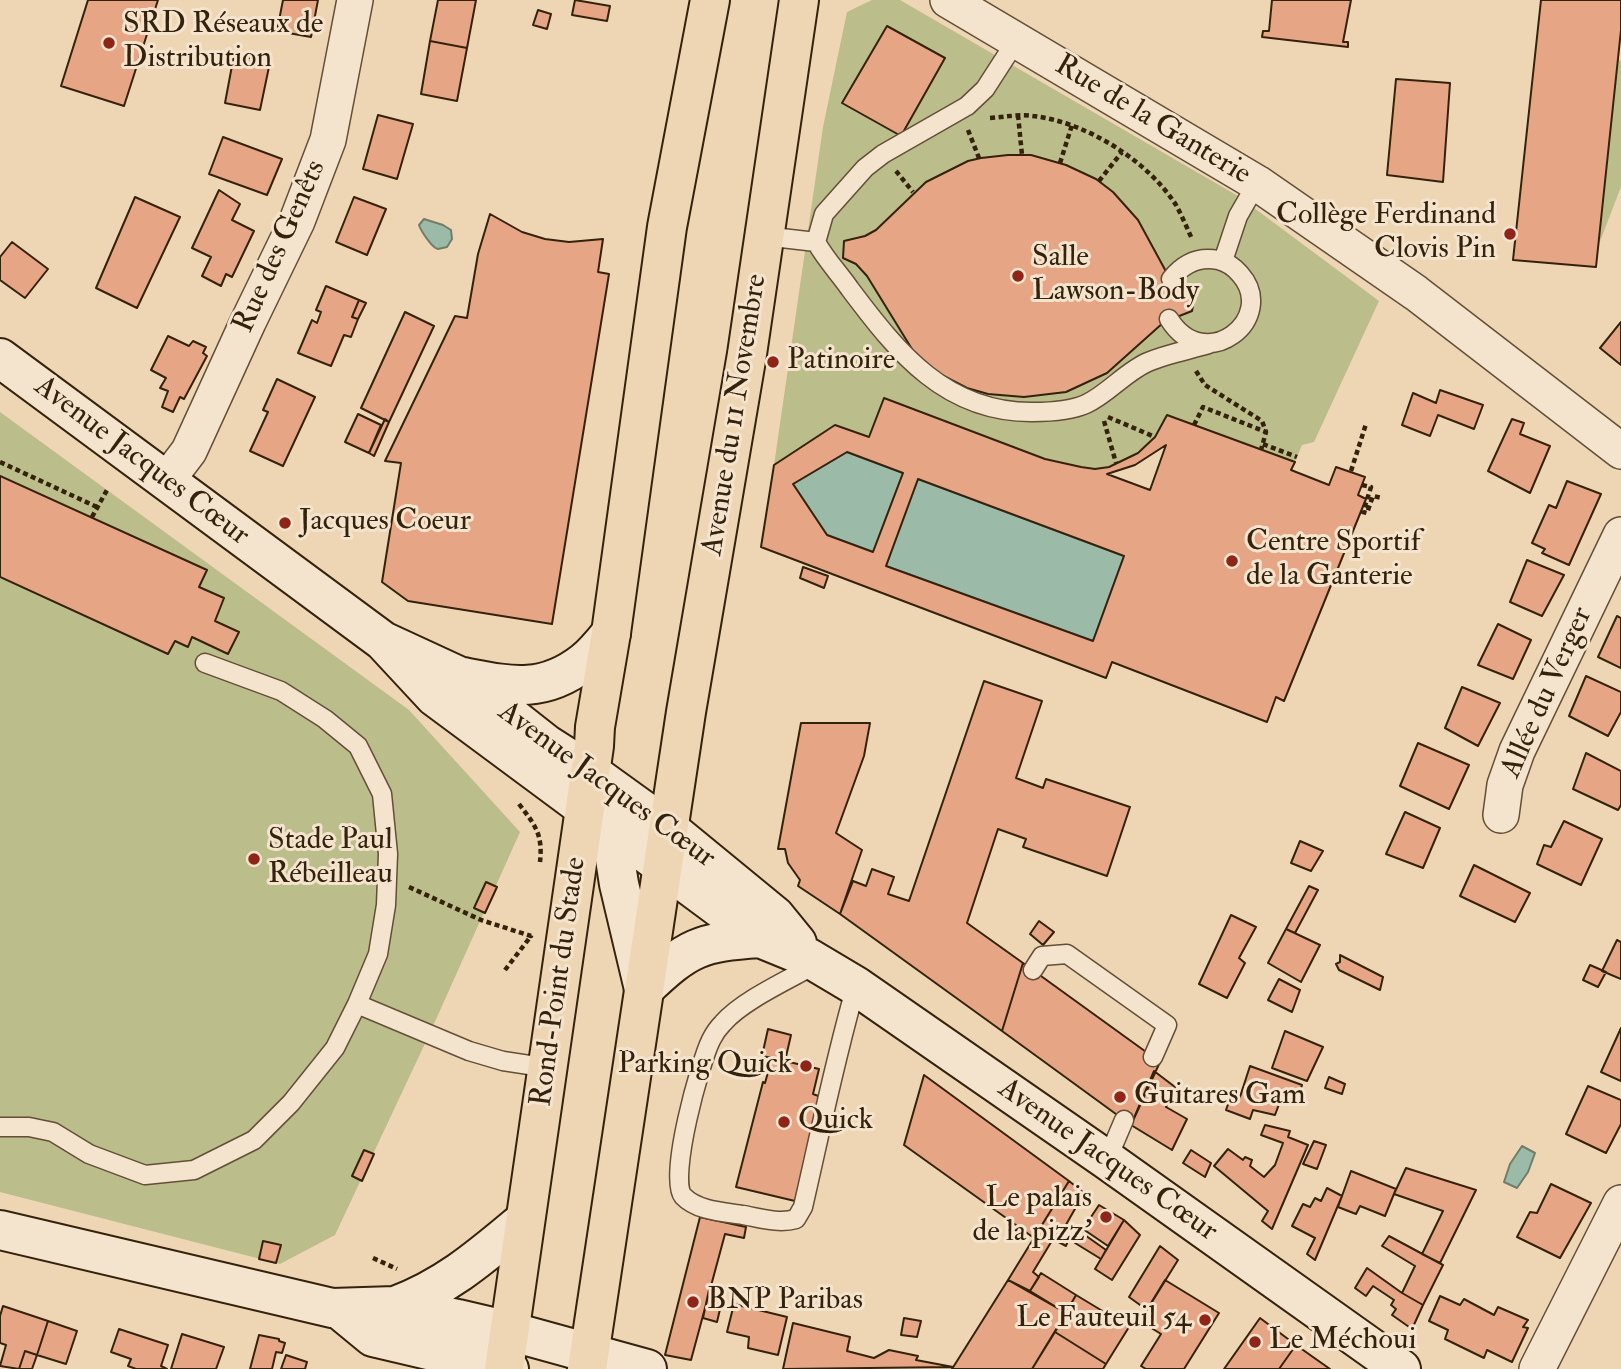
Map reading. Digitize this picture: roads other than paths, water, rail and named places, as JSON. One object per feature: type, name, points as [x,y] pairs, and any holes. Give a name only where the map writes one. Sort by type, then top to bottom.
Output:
[{"type":"main road","points":[[461,677],[505,685],[541,685],[585,662],[611,634],[667,227],[710,0]]},
{"type":"main road","name":"Avenue du 11 Novembre","points":[[669,829],[799,0]]},
{"type":"main road","name":"Avenue Jacques Cœur","points":[[0,358],[383,641],[435,697],[595,802],[669,829],[775,916],[814,961]]},
{"type":"main road","name":"Rond-Point du Stade","points":[[511,1369],[509,1331],[549,1068],[595,802],[595,727],[611,634]]},
{"type":"main road","name":"Avenue Jacques Cœur","points":[[383,641],[461,677],[546,744],[595,802],[663,868],[760,938],[814,961],[856,986],[1401,1369]]},
{"type":"main road","points":[[595,802],[619,884],[644,989]]},
{"type":"main road","points":[[588,1361],[669,829]]},
{"type":"main road","points":[[644,989],[670,965],[702,945],[720,940],[760,938]]},
{"type":"main road","points":[[395,1306],[421,1296],[456,1276],[525,1220]]},
{"type":"main road","points":[[0,1230],[339,1309],[395,1306],[509,1331],[588,1361],[647,1369]]},
{"type":"main road","points":[[339,1309],[373,1337],[511,1369]]},
{"type":"street","name":"Rue des Genêts","points":[[167,480],[188,451],[247,322],[298,222],[328,140],[355,0]]},
{"type":"street","name":"Rue de la Ganterie","points":[[948,0],[1257,183],[1416,293],[1621,451]]},
{"type":"street","name":"Allée du Verger","points":[[1501,815],[1505,785],[1517,751],[1621,535]]},
{"type":"street","points":[[1536,1369],[1621,1203]]},
{"type":"lane","points":[[816,242],[824,214],[865,168],[883,154],[967,106],[985,89],[1016,41]]},
{"type":"lane","points":[[1223,261],[1238,216],[1257,183]]},
{"type":"lane","points":[[764,236],[816,242],[863,307],[912,363],[947,390],[989,407],[1012,412],[1066,410],[1086,404],[1148,362],[1222,342],[1243,326],[1251,301],[1249,289],[1234,267],[1223,261],[1201,259],[1189,263],[1171,279]]},
{"type":"lane","points":[[1169,319],[1176,330],[1201,346]]},
{"type":"lane","points":[[0,1127],[29,1127],[53,1132],[89,1154],[145,1175],[194,1170],[254,1140],[282,1112],[335,1048],[357,1004],[377,954],[386,905],[388,854],[382,793],[358,746],[325,719],[282,691],[205,663]]},
{"type":"lane","points":[[1033,970],[1042,956],[1067,954],[1167,1025],[1153,1057]]},
{"type":"lane","points":[[814,961],[743,1004],[723,1023],[710,1041],[689,1110],[680,1152],[679,1189],[691,1202],[706,1209],[780,1221],[796,1219],[803,1207],[838,1048],[856,986]]},
{"type":"lane","points":[[357,1004],[469,1051],[503,1062],[549,1068]]},
{"type":"lane","points":[[1107,1160],[1124,1120]]},
{"type":"place","name":"SRD Réseaux de Distribution","points":[[109,43]]},
{"type":"place","name":"Collège Ferdinand Clovis Pin","points":[[1510,234]]},
{"type":"place","name":"Salle Lawson-Body","points":[[1018,276]]},
{"type":"place","name":"Patinoire","points":[[773,362]]},
{"type":"place","name":"Jacques Coeur","points":[[285,523]]},
{"type":"place","name":"Centre Sportif de la Ganterie","points":[[1232,561]]},
{"type":"place","name":"Stade Paul Rébeilleau","points":[[254,859]]},
{"type":"place","name":"Parking Quick","points":[[806,1066]]},
{"type":"place","name":"Guitares Gam","points":[[1120,1097]]},
{"type":"place","name":"Quick","points":[[784,1122]]},
{"type":"place","name":"Le palais de la pizz'","points":[[1106,1217]]},
{"type":"place","name":"BNP Paribas","points":[[693,1302]]},
{"type":"place","name":"Le Fauteuil 54","points":[[1205,1320]]},
{"type":"place","name":"Le Méchoui","points":[[1255,1342]]}]
